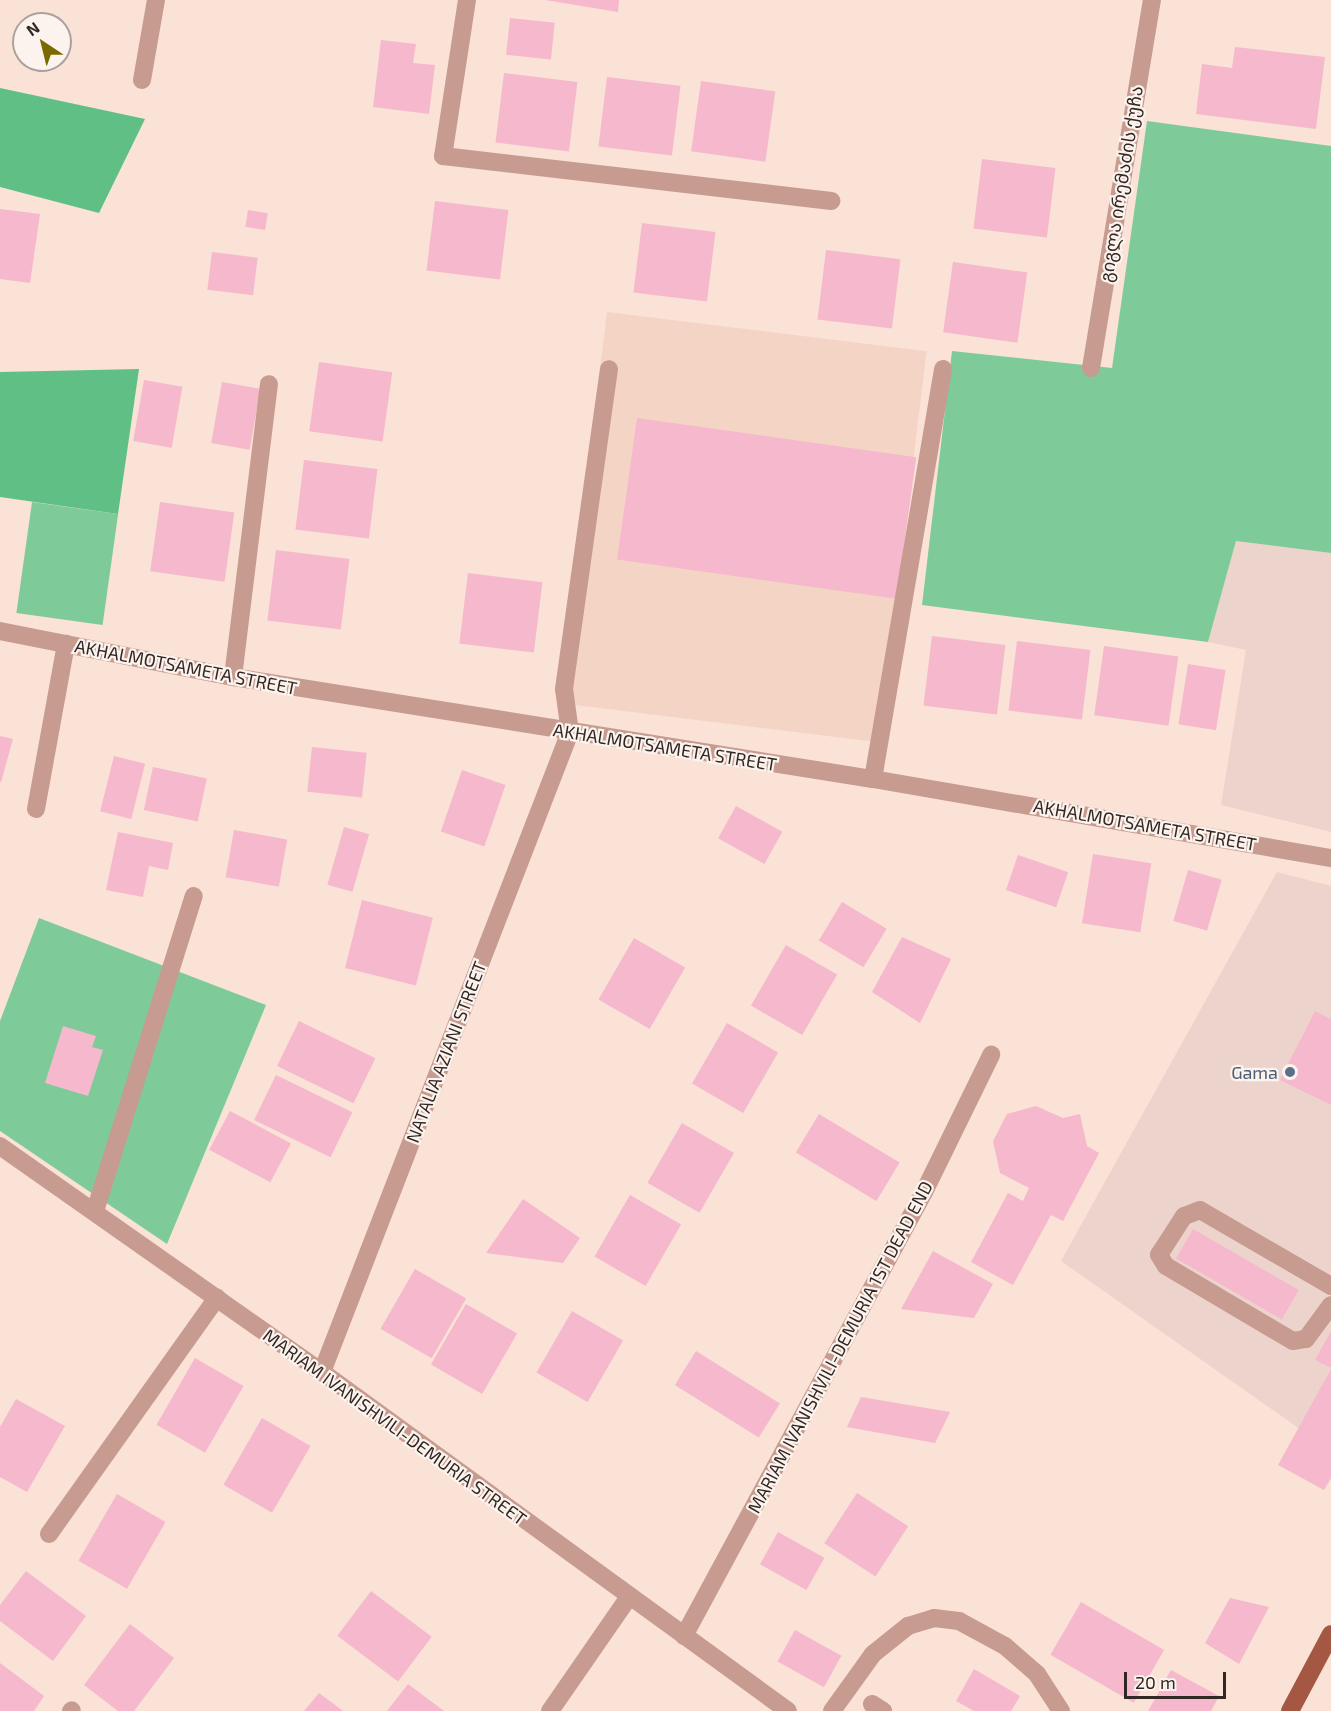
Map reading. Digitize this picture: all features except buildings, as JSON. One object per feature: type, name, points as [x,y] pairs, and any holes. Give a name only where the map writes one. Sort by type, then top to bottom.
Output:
[{"type":"main road","points":[[1290,1711],[1330,1638]]},
{"type":"street","points":[[142,80],[156,0]]},
{"type":"street","points":[[467,0],[443,156],[831,201]]},
{"type":"street","name":"გიგლა ირემაძის ქუჩა","points":[[1090,368],[1152,0]]},
{"type":"street","points":[[570,732],[564,689],[609,369]]},
{"type":"street","points":[[873,779],[943,369]]},
{"type":"street","points":[[233,677],[269,384]]},
{"type":"street","name":"AKHALMOTSAMETA STREET","points":[[0,631],[233,677],[873,779],[1331,858]]},
{"type":"street","points":[[36,809],[66,644]]},
{"type":"street","name":"NATALIA AZIANI STREET","points":[[322,1372],[570,732]]},
{"type":"street","points":[[95,1211],[194,896]]},
{"type":"street","name":"MARIAM IVANISHVILI-DEMURIA 1ST DEAD END","points":[[684,1636],[924,1191],[991,1054]]},
{"type":"street","name":"MARIAM IVANISHVILI-DEMURIA STREET","points":[[0,1146],[322,1372],[788,1711]]},
{"type":"street","points":[[1331,1286],[1200,1210],[1184,1216],[1159,1255],[1166,1266],[1293,1341],[1306,1339],[1331,1305]]},
{"type":"street","points":[[49,1534],[217,1298]]},
{"type":"street","points":[[550,1711],[629,1597]]},
{"type":"street","points":[[832,1711],[873,1654],[908,1626],[934,1618],[959,1621],[1005,1646],[1036,1674],[1061,1711]]},
{"type":"shaded area","points":[[607,312],[927,351],[879,742],[559,703]]},
{"type":"shaded area","points":[[1236,541],[1331,553],[1331,832],[1221,805],[1246,650],[1208,642]]},
{"type":"shaded area","points":[[1277,872],[1331,886],[1331,1451],[1061,1261]]},
{"type":"green space","points":[[0,88],[145,119],[99,213],[0,187]]},
{"type":"green space","points":[[1147,121],[1331,146],[1331,553],[1236,541],[1208,642],[922,605],[952,351],[1112,368]]},
{"type":"green space","points":[[139,369],[118,514],[0,497],[0,372]]},
{"type":"green space","points":[[32,502],[118,514],[103,625],[16,613]]},
{"type":"green space","points":[[39,918],[266,1005],[167,1244],[0,1131],[0,1021]]},
{"type":"place","name":"Gama","points":[[1290,1072]]}]
